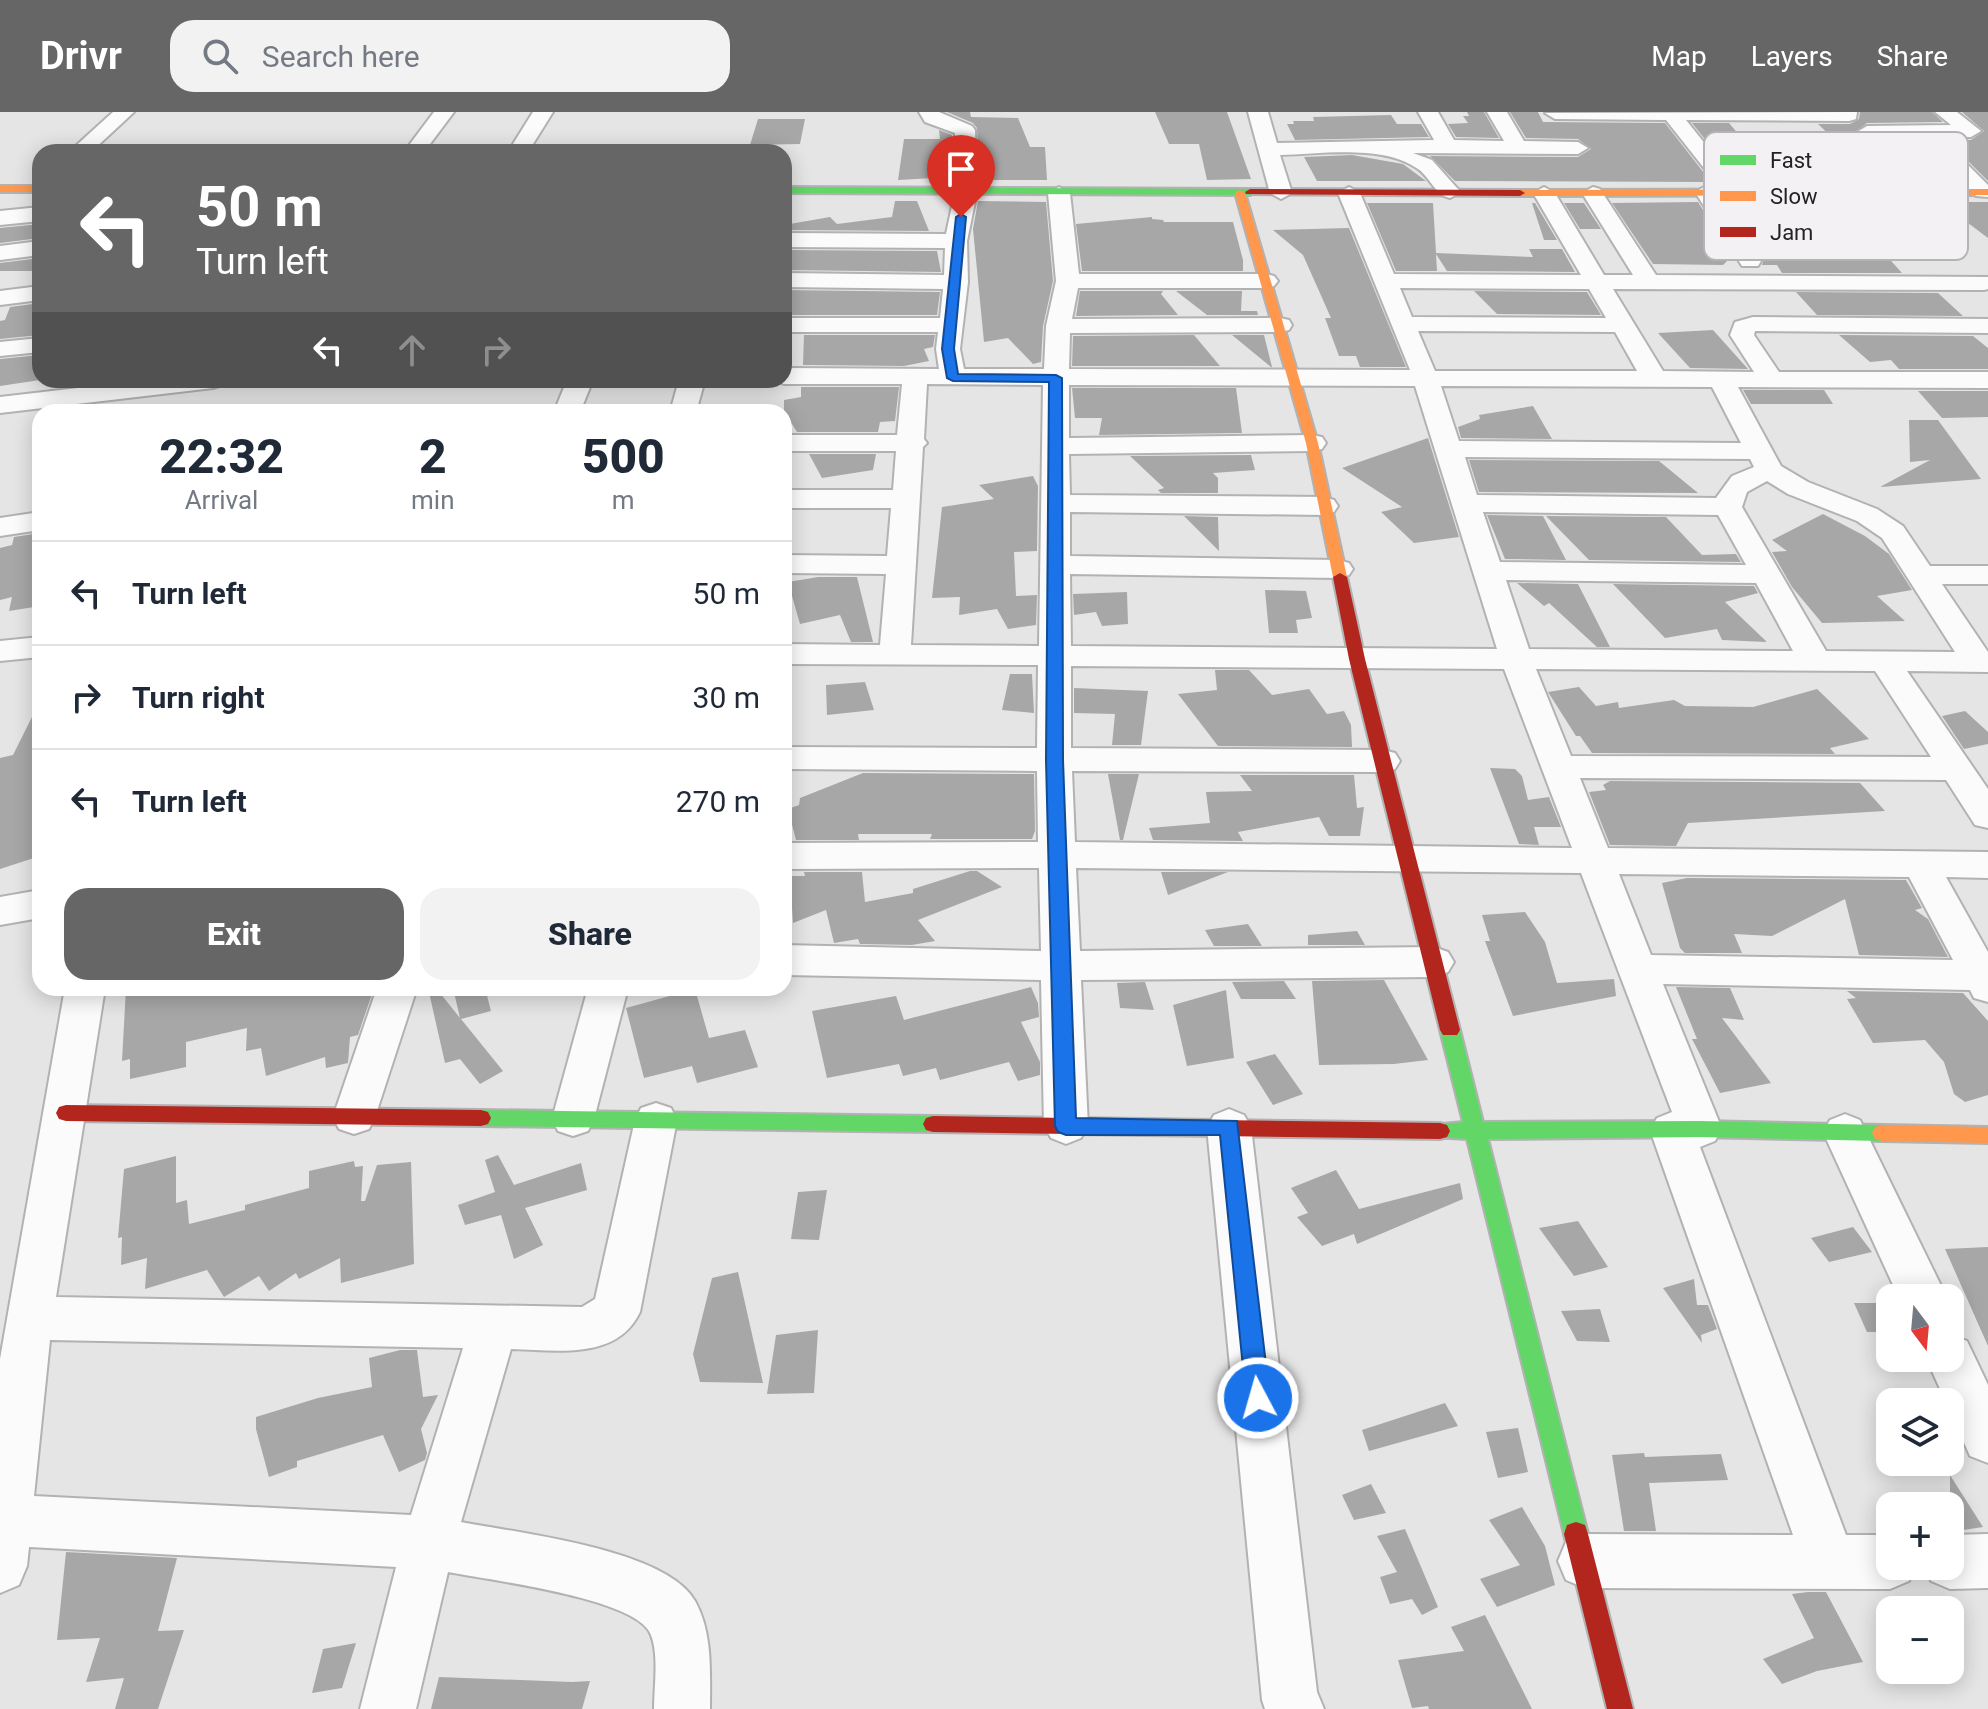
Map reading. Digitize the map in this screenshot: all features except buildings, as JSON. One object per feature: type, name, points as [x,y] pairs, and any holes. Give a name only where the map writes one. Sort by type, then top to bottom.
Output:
[{"type":"street","points":[[88,144],[124,112]]},
{"type":"street","points":[[420,144],[444,112]]},
{"type":"street","points":[[523,144],[543,112]]},
{"type":"street","points":[[929,112],[932,118],[965,130],[966,192],[956,241],[956,282],[948,349],[953,378]]},
{"type":"street","points":[[1258,112],[1281,193]]},
{"type":"street","points":[[1428,112],[1447,146]]},
{"type":"street","points":[[1497,112],[1518,147]]},
{"type":"street","points":[[1555,112],[1848,113],[1867,132],[1980,132]]},
{"type":"street","points":[[1555,112],[1578,148],[1648,281]]},
{"type":"street","points":[[1670,113],[1704,155]]},
{"type":"street","points":[[1947,114],[1988,116]]},
{"type":"street","points":[[1947,114],[1980,132]]},
{"type":"street","points":[[1268,149],[1447,146],[1578,148]]},
{"type":"street","points":[[1382,148],[1425,164],[1450,192]]},
{"type":"street","points":[[1968,175],[1986,192]]},
{"type":"street","points":[[0,189],[32,188]]},
{"type":"street","points":[[792,190],[1704,192]]},
{"type":"street","points":[[1059,193],[1068,281],[1058,326],[1054,446],[1057,503],[1054,760],[1066,1126]]},
{"type":"street","points":[[1240,193],[1312,443],[1357,659],[1620,1709]]},
{"type":"street","points":[[1349,193],[1426,379],[1516,659],[1639,969],[1686,1130],[1829,1562]]},
{"type":"street","points":[[1544,193],[1656,381]]},
{"type":"street","points":[[0,218],[32,215]]},
{"type":"street","points":[[792,240],[956,241]]},
{"type":"street","points":[[0,253],[32,249]]},
{"type":"street","points":[[1750,260],[1793,325]]},
{"type":"street","points":[[1961,260],[1986,285]]},
{"type":"street","points":[[792,280],[956,282]]},
{"type":"street","points":[[1068,281],[1266,281]]},
{"type":"street","points":[[1384,281],[1764,281],[1986,285]]},
{"type":"street","points":[[0,298],[32,294]]},
{"type":"street","points":[[1403,324],[1620,325]]},
{"type":"street","points":[[1773,381],[1741,330],[1753,324],[1988,326]]},
{"type":"street","points":[[792,325],[950,325]]},
{"type":"street","points":[[1058,326],[1280,325]]},
{"type":"street","points":[[0,349],[32,346]]},
{"type":"street","points":[[792,376],[1988,380]]},
{"type":"street","points":[[895,653],[913,443],[915,377]]},
{"type":"street","points":[[1722,381],[1764,461],[1807,492],[1881,522],[1893,532],[1983,662]]},
{"type":"street","points":[[0,405],[42,390],[71,388]]},
{"type":"street","points":[[792,443],[913,443]]},
{"type":"street","points":[[1054,446],[1312,443]]},
{"type":"street","points":[[1450,449],[1764,461]]},
{"type":"street","points":[[1764,461],[1738,482],[1730,493],[1728,507],[1814,659]]},
{"type":"street","points":[[792,499],[907,499]]},
{"type":"street","points":[[1057,503],[1324,506]]},
{"type":"street","points":[[1467,503],[1728,507]]},
{"type":"street","points":[[0,527],[32,522]]},
{"type":"street","points":[[792,564],[901,565]]},
{"type":"street","points":[[1056,565],[1338,569]]},
{"type":"street","points":[[1488,571],[1765,574]]},
{"type":"street","points":[[1921,575],[1988,575]]},
{"type":"street","points":[[0,651],[32,648]]},
{"type":"street","points":[[792,654],[1983,662]]},
{"type":"street","points":[[1884,661],[1976,791]]},
{"type":"street","points":[[792,758],[1383,761]]},
{"type":"street","points":[[1560,767],[1976,791]]},
{"type":"street","points":[[792,856],[1057,855],[1988,865]]},
{"type":"street","points":[[1920,864],[1985,981]]},
{"type":"street","points":[[0,911],[32,905]]},
{"type":"street","points":[[792,960],[1062,966],[1434,962]]},
{"type":"street","points":[[1639,969],[1985,981]]},
{"type":"street","points":[[84,996],[29,1318],[3,1543],[429,1542],[613,1578],[657,1599],[675,1618],[682,1649],[682,1709]]},
{"type":"street","points":[[354,1117],[394,996]]},
{"type":"street","points":[[573,1119],[606,996]]},
{"type":"street","points":[[66,1113],[1988,1135]]},
{"type":"street","points":[[29,1318],[588,1329],[616,1312],[656,1120]]},
{"type":"street","points":[[1229,1127],[1290,1700],[1296,1709]]},
{"type":"street","points":[[1845,1132],[1916,1284]]},
{"type":"street","points":[[388,1709],[429,1542],[494,1327]]},
{"type":"street","points":[[1957,1372],[1988,1439]]},
{"type":"street","points":[[1585,1561],[1876,1562]]},
{"type":"street","points":[[1964,1562],[1988,1561]]},
{"type":"traffic: fast","points":[[792,190],[1250,192]]},
{"type":"traffic: fast","points":[[1450,1030],[1576,1534]]},
{"type":"traffic: fast","points":[[481,1118],[933,1124]]},
{"type":"traffic: fast","points":[[1440,1131],[1700,1129],[1882,1133]]},
{"type":"traffic: slow","points":[[0,189],[32,189]]},
{"type":"traffic: slow","points":[[1968,192],[1988,192]]},
{"type":"traffic: slow","points":[[1240,193],[1312,443],[1340,577]]},
{"type":"traffic: slow","points":[[1520,193],[1704,193]]},
{"type":"traffic: slow","points":[[1882,1133],[1988,1135]]},
{"type":"traffic: jam","points":[[1250,192],[1520,193]]},
{"type":"traffic: jam","points":[[1340,577],[1357,659],[1450,1030]]},
{"type":"traffic: jam","points":[[66,1113],[481,1118]]},
{"type":"traffic: jam","points":[[933,1124],[1440,1131]]},
{"type":"traffic: jam","points":[[1576,1534],[1620,1709]]},
{"type":"route","points":[[961,217],[956,241],[956,282],[948,349],[953,378],[1056,378],[1054,760],[1066,1126],[1229,1127],[1258,1398]]}]
